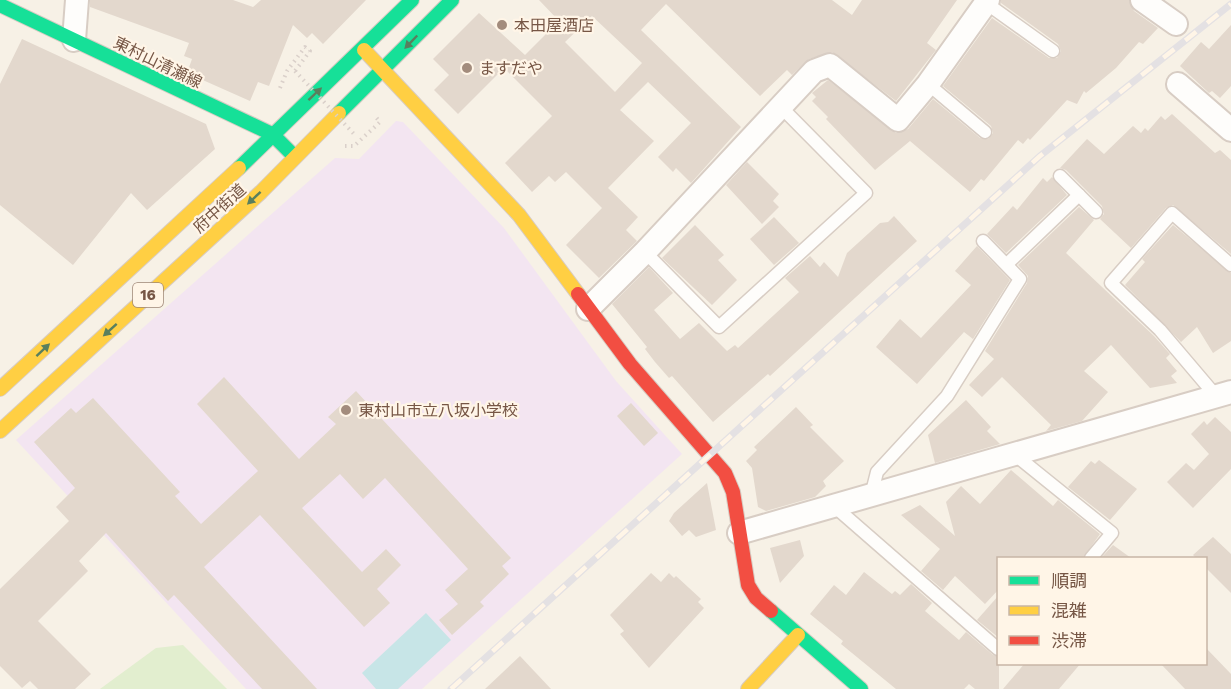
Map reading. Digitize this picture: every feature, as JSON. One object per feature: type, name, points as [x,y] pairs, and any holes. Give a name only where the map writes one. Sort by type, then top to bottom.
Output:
[{"type":"main road","name":"府中街道","points":[[0,390],[363,49],[412,0]]},
{"type":"main road","name":"府中街道","points":[[0,431],[296,158],[452,0]]},
{"type":"main road","name":"東村山清瀬線","points":[[0,5],[272,134],[296,158]]},
{"type":"main road","points":[[363,49],[519,215],[630,364],[725,473],[733,492],[748,585],[756,598],[861,689]]},
{"type":"main road","points":[[748,689],[798,635]]},
{"type":"street","points":[[74,40],[77,0]]},
{"type":"street","points":[[1147,1],[1176,24]]},
{"type":"street","points":[[588,309],[645,252],[814,71],[830,65],[898,120],[928,84],[987,2]]},
{"type":"street","points":[[1178,84],[1228,120]]},
{"type":"street","points":[[739,533],[870,498],[1014,453],[1223,394]]},
{"type":"lane","points":[[987,2],[1053,51]]},
{"type":"lane","points":[[928,84],[985,132]]},
{"type":"lane","points":[[645,252],[719,327],[866,193],[780,106]]},
{"type":"lane","points":[[1060,176],[1096,212]]},
{"type":"lane","points":[[1006,264],[1079,195]]},
{"type":"lane","points":[[1223,394],[1111,283],[1172,213],[1231,266]]},
{"type":"lane","points":[[870,498],[877,472],[947,396],[1020,279],[983,241]]},
{"type":"lane","points":[[1014,453],[1112,533],[1092,557]]},
{"type":"lane","points":[[834,506],[997,647]]},
{"type":"path","points":[[280,88],[287,71],[304,47],[310,51],[295,71],[354,134]]},
{"type":"shaded area","name":"東村山市立八坂小学校","points":[[396,121],[403,122],[504,228],[616,381],[682,454],[422,689],[246,689],[16,440],[335,158],[359,159]]},
{"type":"green space","points":[[183,645],[227,689],[100,689],[156,648]]},
{"type":"water","points":[[426,613],[451,640],[398,689],[376,689],[362,673]]},
{"type":"building","points":[[90,0],[233,0],[253,7],[261,0],[366,0],[323,44],[312,33],[307,38],[293,25],[269,86],[258,82],[250,101],[187,73],[192,59],[184,56],[189,43],[90,7]]},
{"type":"building","points":[[539,0],[832,0],[852,15],[862,0],[957,0],[927,43],[936,50],[896,101],[832,52],[809,59],[792,75],[787,70],[760,96],[666,4],[641,30],[741,127],[691,183],[676,168],[673,172],[658,157],[691,123],[648,82],[620,110],[654,141],[608,188],[638,217],[626,230],[637,241],[599,278],[566,245],[602,208],[566,172],[555,182],[549,176],[532,192],[505,163],[552,116],[504,68],[458,114],[434,90],[449,75],[433,59],[479,13],[525,55],[559,21]],"holes":[[[592,16],[642,63],[615,92],[565,42]]]},
{"type":"building","points":[[1001,0],[1129,0],[1134,11],[1158,28],[1143,44],[1139,42],[1116,68],[1086,93],[1084,91],[1077,104],[1067,100],[1030,140],[1028,138],[1023,144],[1018,140],[984,181],[981,179],[970,192],[910,141],[875,170],[812,101],[816,97],[812,93],[828,80],[896,133],[908,129],[933,99],[980,138],[988,139],[993,133],[991,126],[943,86],[992,18],[1049,58],[1057,58],[1061,51],[1058,44],[1001,3]]},
{"type":"building","points":[[1231,25],[1231,86],[1220,98],[1212,91],[1209,93],[1180,66],[1201,42],[1209,49]]},
{"type":"building","points":[[22,39],[206,124],[215,149],[147,210],[131,193],[73,265],[0,205],[0,84]]},
{"type":"building","points":[[1172,114],[1215,153],[1220,150],[1231,160],[1231,254],[1173,205],[1166,208],[1131,248],[1100,219],[1104,214],[1102,206],[1066,170],[1060,168],[1087,139],[1104,154],[1133,126],[1141,133],[1145,128],[1148,131],[1161,116],[1165,120]]},
{"type":"building","points":[[747,162],[779,194],[773,201],[779,207],[762,224],[726,185]]},
{"type":"building","points":[[1052,177],[1067,195],[1006,253],[987,234],[1013,206],[1017,210],[1043,178],[1047,182]]},
{"type":"building","points":[[1079,207],[1094,220],[1066,253],[1170,354],[1166,358],[1177,371],[1171,376],[1177,383],[1150,388],[1111,345],[1084,371],[1108,392],[1082,421],[1046,431],[1051,425],[1002,377],[982,397],[969,385],[994,359],[985,351],[1027,283],[1028,276],[1018,265]]},
{"type":"building","points":[[894,216],[917,241],[770,376],[768,374],[713,422],[672,376],[669,378],[655,362],[645,349],[647,347],[612,304],[649,267],[673,293],[654,310],[680,339],[699,323],[727,351],[735,345],[738,348],[799,292],[785,278],[810,256],[820,267],[824,262],[838,277],[847,253],[880,223],[888,222]]},
{"type":"building","points":[[774,217],[799,243],[774,265],[750,239]]},
{"type":"building","points":[[695,225],[724,255],[718,260],[737,280],[712,305],[662,258]]},
{"type":"building","points":[[1173,225],[1231,273],[1231,341],[1213,353],[1197,327],[1181,342],[1125,285],[1145,262],[1142,259]]},
{"type":"building","points":[[977,246],[1010,280],[973,339],[964,332],[917,384],[876,347],[900,319],[921,338],[971,285],[955,271]]},
{"type":"building","points":[[224,377],[299,459],[336,424],[328,417],[356,391],[511,558],[502,566],[509,574],[480,602],[484,606],[452,635],[439,620],[458,604],[445,590],[468,569],[385,478],[363,499],[340,474],[302,508],[362,572],[386,549],[401,565],[377,589],[390,603],[364,627],[260,515],[204,567],[317,689],[262,689],[174,595],[168,601],[106,533],[79,561],[88,571],[38,621],[91,674],[75,689],[38,689],[30,681],[22,688],[0,666],[0,589],[69,521],[56,507],[75,488],[34,442],[71,408],[76,413],[93,398],[180,492],[175,496],[201,524],[258,471],[197,404]]},
{"type":"building","points":[[966,400],[991,427],[987,431],[1000,444],[935,463],[928,435]]},
{"type":"building","points":[[631,403],[658,433],[644,446],[617,416]]},
{"type":"building","points":[[796,407],[813,425],[810,427],[844,461],[823,481],[826,486],[815,497],[766,511],[758,507],[752,468],[746,461],[757,450],[754,447]]},
{"type":"building","points":[[1215,417],[1231,432],[1231,469],[1193,508],[1167,482],[1186,463],[1194,470],[1209,454],[1191,434],[1204,421],[1207,425]]},
{"type":"building","points":[[1099,460],[1137,489],[1110,520],[1068,487],[1091,461],[1095,464]]},
{"type":"building","points":[[1011,470],[1053,506],[1058,500],[1100,534],[1084,557],[997,557],[997,591],[985,604],[955,576],[943,590],[921,571],[940,549],[901,515],[920,505],[955,536],[946,502],[961,486],[980,504]]},
{"type":"building","points":[[707,483],[716,530],[696,537],[689,530],[682,536],[669,521],[674,513]]},
{"type":"building","points":[[1213,537],[1231,554],[1231,593],[1207,569],[1207,557],[1193,555]]},
{"type":"building","points":[[800,540],[804,556],[780,583],[770,548]]},
{"type":"building","points":[[1113,545],[1130,557],[1102,557]]},
{"type":"building","points":[[864,572],[892,594],[895,591],[900,595],[911,584],[932,603],[925,611],[959,640],[966,632],[997,656],[999,689],[975,689],[969,684],[964,689],[896,689],[841,644],[843,641],[810,614],[834,585],[846,595]]},
{"type":"building","points":[[651,573],[661,582],[669,573],[674,578],[676,576],[701,599],[698,602],[704,608],[649,668],[620,634],[624,631],[610,615]]},
{"type":"building","points":[[997,597],[997,636],[977,620]]},
{"type":"building","points":[[1207,649],[1231,674],[1231,689],[1185,689],[1162,665],[1207,665]]},
{"type":"building","points":[[520,656],[551,689],[485,689]]},
{"type":"building","points":[[1023,665],[1079,665],[1059,689],[1003,689]]},
{"type":"railway","points":[[451,689],[1040,156],[1231,4]]},
{"type":"traffic: fast","points":[[239,168],[412,0]]},
{"type":"traffic: fast","points":[[339,113],[452,0]]},
{"type":"traffic: fast","points":[[0,5],[272,134],[292,154]]},
{"type":"traffic: fast","points":[[771,611],[861,689]]},
{"type":"traffic: slow","points":[[364,50],[519,215],[578,294]]},
{"type":"traffic: slow","points":[[0,431],[261,192],[339,113]]},
{"type":"traffic: slow","points":[[0,389],[239,168]]},
{"type":"traffic: slow","points":[[748,689],[798,635]]},
{"type":"traffic: jam","points":[[578,294],[630,364],[725,473],[733,492],[748,585],[756,598],[771,611]]},
{"type":"place","name":"本田屋酒店","points":[[502,25]]},
{"type":"place","name":"ますだや","points":[[467,68]]},
{"type":"place","name":"東村山市立八坂小学校","points":[[346,410]]}]
